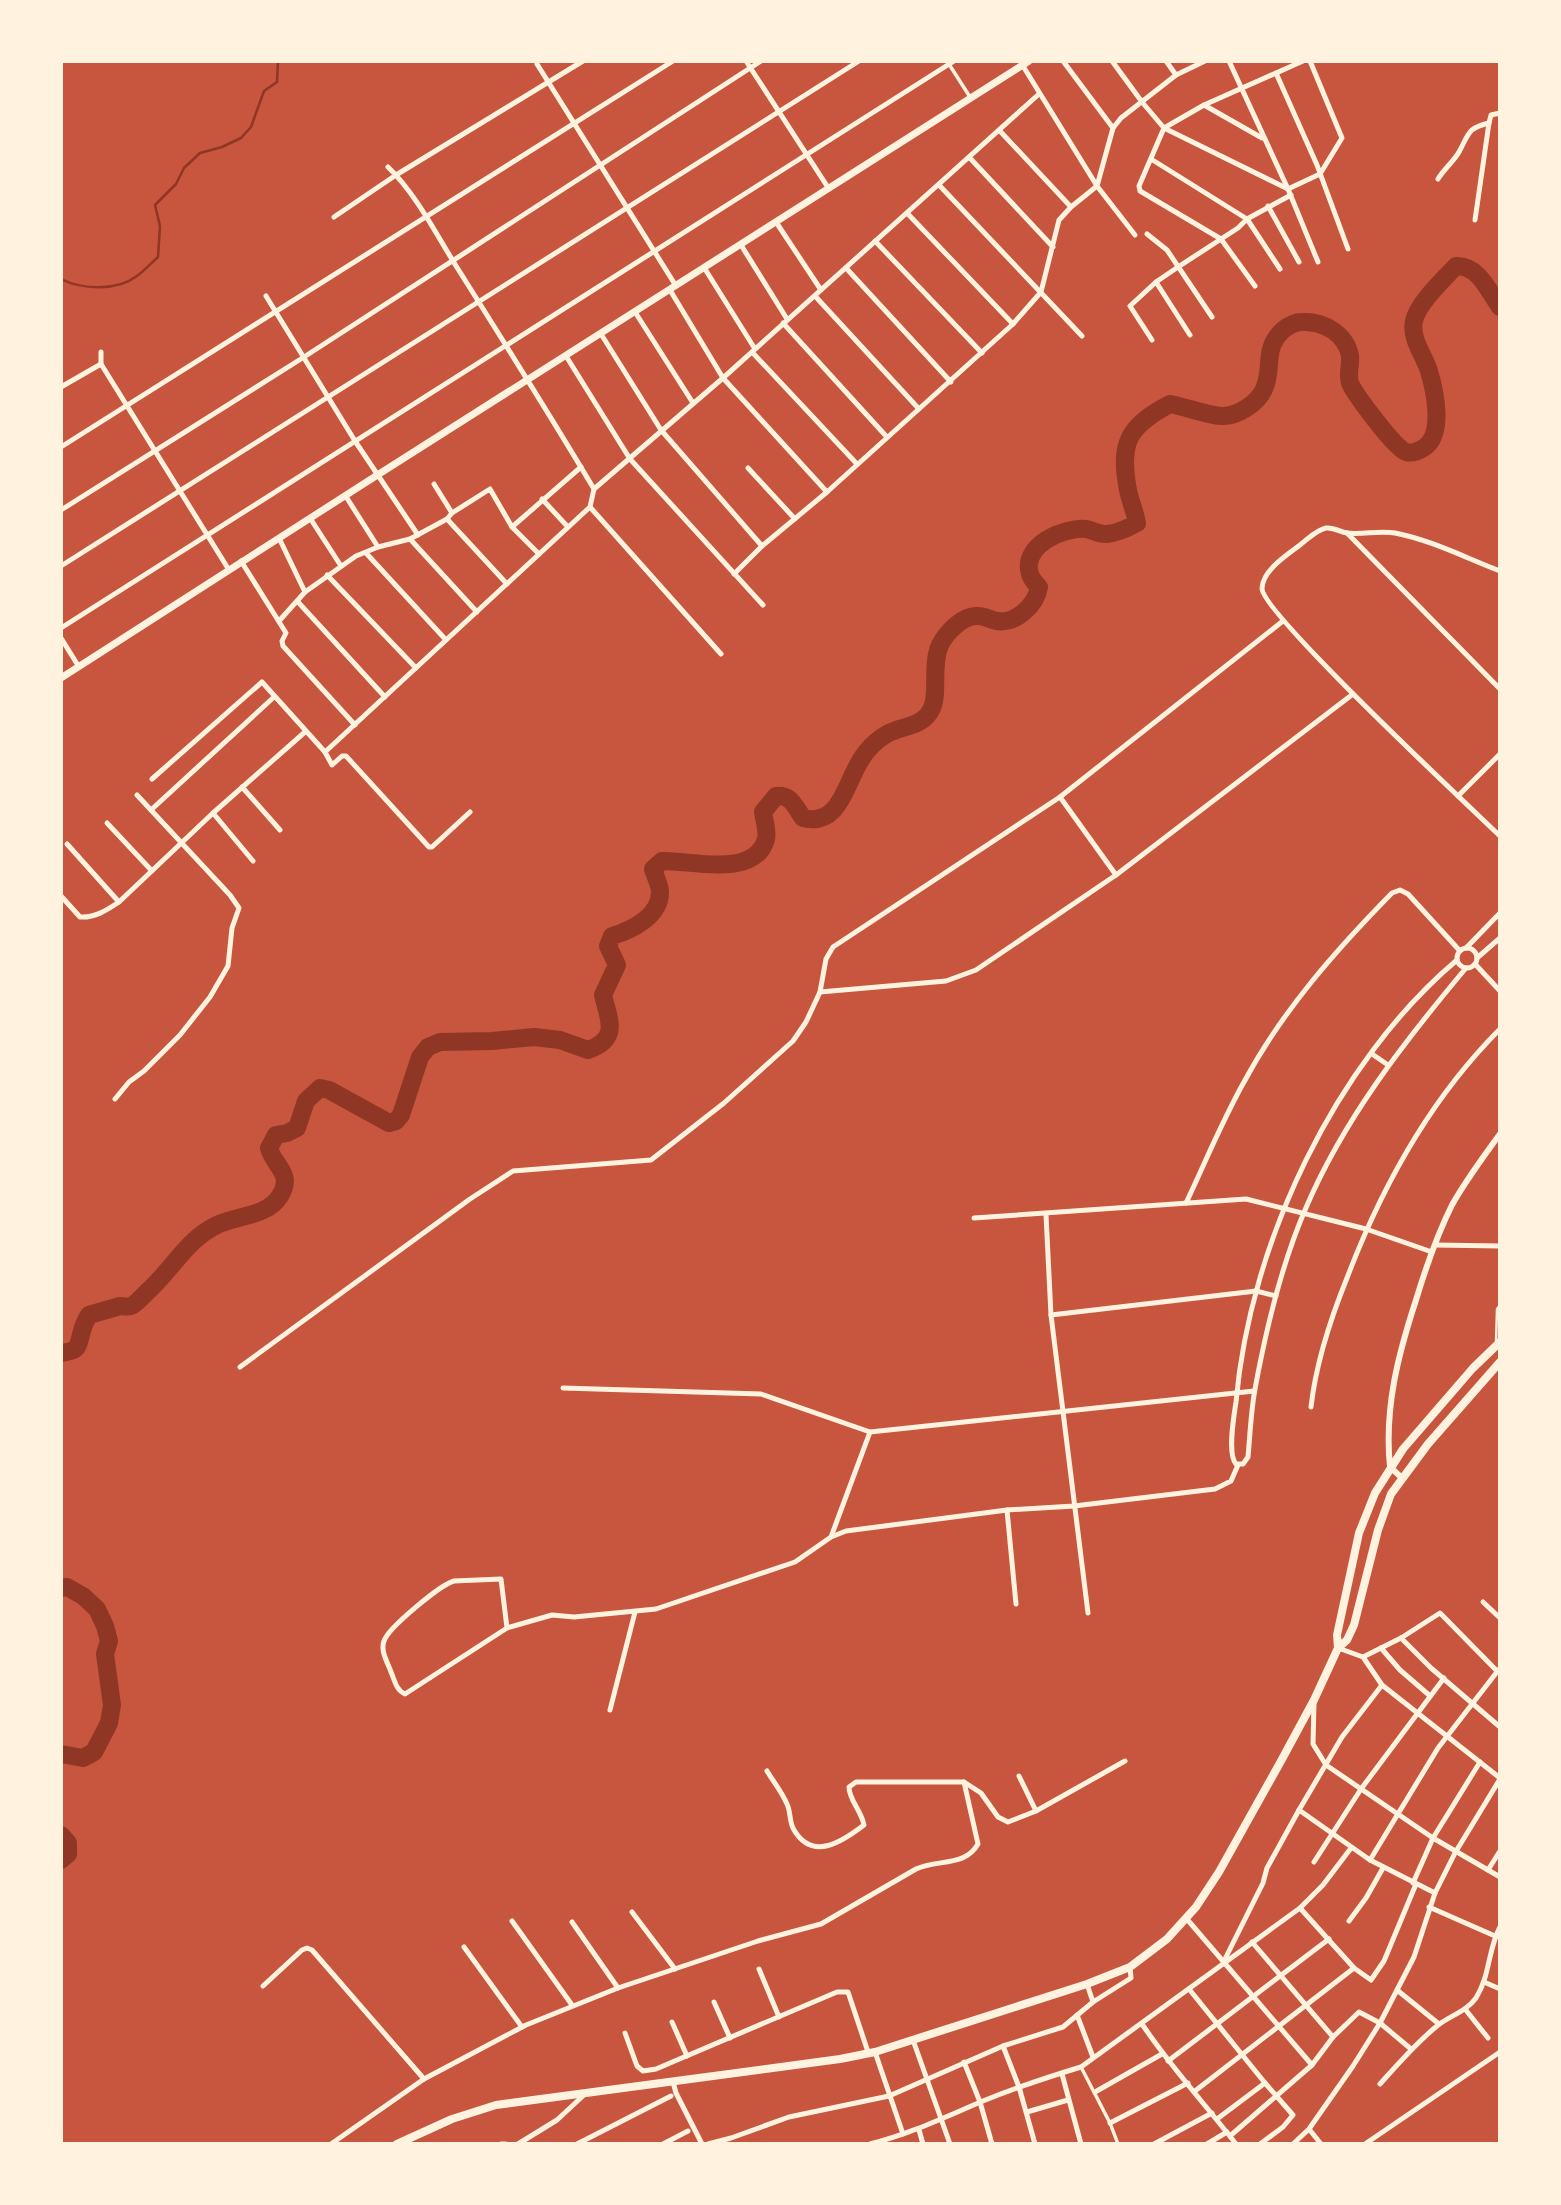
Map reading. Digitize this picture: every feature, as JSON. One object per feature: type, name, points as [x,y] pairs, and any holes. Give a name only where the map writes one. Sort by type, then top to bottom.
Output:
[{"type":"main road","points":[[61,678],[1026,64]]},
{"type":"main road","points":[[1338,1648],[1336,1635],[1359,1533],[1374,1493],[1390,1467],[1465,1377],[1497,1344]]},
{"type":"main road","points":[[400,2143],[467,2113],[496,2105],[840,2059],[872,2052],[1087,1984],[1130,1967],[1155,1950],[1186,1918],[1219,1872],[1314,1700],[1338,1648],[1347,1640],[1354,1625],[1382,1514],[1391,1494],[1428,1444],[1500,1362]]},
{"type":"street","points":[[334,217],[397,175],[583,61]]},
{"type":"street","points":[[61,447],[673,61]]},
{"type":"street","points":[[746,61],[829,189]]},
{"type":"street","points":[[61,510],[304,357],[761,61]]},
{"type":"street","points":[[61,566],[859,61]]},
{"type":"street","points":[[1063,61],[1113,128]]},
{"type":"street","points":[[1112,61],[1164,128],[1290,192]]},
{"type":"street","points":[[1166,61],[1177,75]]},
{"type":"street","points":[[734,574],[762,546],[827,492],[1013,324],[1041,292],[1059,220],[1097,186],[1113,128],[1121,118],[1177,75],[1205,61]]},
{"type":"street","points":[[1229,61],[1290,192],[1318,262]]},
{"type":"street","points":[[1255,286],[1222,239],[1140,191],[1139,186],[1164,128],[1204,105],[1303,61]]},
{"type":"street","points":[[1152,340],[1130,307],[1156,282],[1222,239],[1247,219],[1320,174],[1342,138],[1310,61]]},
{"type":"street","points":[[61,628],[806,157],[950,62],[972,98]]},
{"type":"street","points":[[537,64],[655,251],[723,379],[827,492]]},
{"type":"street","points":[[1026,64],[1039,94],[1097,186],[1135,236]]},
{"type":"street","points":[[1276,73],[1349,249]]},
{"type":"street","points":[[325,752],[590,506],[594,489],[723,379],[1039,94]]},
{"type":"street","points":[[1204,105],[1264,138]]},
{"type":"street","points":[[1475,220],[1489,123],[1491,115],[1500,113]]},
{"type":"street","points":[[1438,179],[1458,154],[1469,130],[1489,123]]},
{"type":"street","points":[[999,130],[1071,207]]},
{"type":"street","points":[[969,157],[1053,248]]},
{"type":"street","points":[[1151,159],[1247,219],[1280,269]]},
{"type":"street","points":[[388,167],[397,175],[426,217],[594,489]]},
{"type":"street","points":[[939,185],[1082,336]]},
{"type":"street","points":[[1268,206],[1298,262]]},
{"type":"street","points":[[907,213],[1013,324]]},
{"type":"street","points":[[776,222],[821,290]]},
{"type":"street","points":[[1147,234],[1167,250],[1212,317]]},
{"type":"street","points":[[876,241],[982,354]]},
{"type":"street","points":[[741,245],[785,321],[886,436]]},
{"type":"street","points":[[846,268],[951,382]]},
{"type":"street","points":[[705,269],[754,351],[857,464]]},
{"type":"street","points":[[1156,282],[1190,335]]},
{"type":"street","points":[[266,296],[355,441],[418,535]]},
{"type":"street","points":[[815,296],[919,409]]},
{"type":"street","points":[[635,312],[693,403]]},
{"type":"street","points":[[601,334],[661,430],[762,546]]},
{"type":"street","points":[[101,352],[101,364],[229,569]]},
{"type":"street","points":[[566,356],[630,458],[763,605]]},
{"type":"street","points":[[61,387],[101,364]]},
{"type":"street","points":[[512,527],[581,467]]},
{"type":"street","points":[[748,468],[795,519]]},
{"type":"street","points":[[434,484],[453,513]]},
{"type":"street","points":[[279,621],[305,592],[356,556],[418,535],[447,519],[490,489],[512,527],[539,554]]},
{"type":"street","points":[[345,495],[378,547]]},
{"type":"street","points":[[542,499],[568,527]]},
{"type":"street","points":[[590,506],[721,654]]},
{"type":"street","points":[[310,518],[341,566]]},
{"type":"street","points":[[447,519],[507,584]]},
{"type":"street","points":[[1500,571],[1394,533],[1347,533],[1331,528],[1318,531],[1280,561],[1262,585],[1266,600],[1283,621],[1353,694],[1500,836]]},
{"type":"street","points":[[1347,533],[1500,689]]},
{"type":"street","points":[[279,538],[305,592]]},
{"type":"street","points":[[410,539],[477,612]]},
{"type":"street","points":[[366,553],[446,640]]},
{"type":"street","points":[[241,561],[286,633],[282,641],[284,646],[355,725]]},
{"type":"street","points":[[327,575],[416,668]]},
{"type":"street","points":[[298,602],[385,697]]},
{"type":"street","points":[[240,1367],[470,1199],[513,1171],[652,1160],[780,1055],[806,1022],[820,992],[825,959],[837,944],[1060,797],[1283,621]]},
{"type":"street","points":[[61,638],[79,667]]},
{"type":"street","points":[[152,779],[260,682],[325,752],[332,765],[342,756],[346,756],[429,847],[470,812]]},
{"type":"street","points":[[820,992],[946,981],[966,975],[1116,875],[1353,694]]},
{"type":"street","points":[[151,810],[274,697]]},
{"type":"street","points":[[61,896],[80,917],[88,918],[119,902],[213,813],[305,732]]},
{"type":"street","points":[[1458,796],[1500,754]]},
{"type":"street","points":[[242,787],[280,830]]},
{"type":"street","points":[[115,1099],[129,1082],[180,1035],[210,997],[228,966],[232,928],[239,908],[137,795]]},
{"type":"street","points":[[1060,797],[1116,875]]},
{"type":"street","points":[[213,813],[253,861]]},
{"type":"street","points":[[107,823],[152,871]]},
{"type":"street","points":[[67,844],[119,902]]},
{"type":"street","points":[[1186,1203],[1244,1081],[1289,1011],[1334,952],[1398,890],[1405,891],[1463,949],[1475,952],[1476,961],[1500,991]]},
{"type":"street","points":[[1238,1465],[1233,1461],[1232,1455],[1237,1391],[1256,1292],[1285,1208],[1320,1135],[1371,1054],[1415,999],[1457,960],[1463,949],[1500,913]]},
{"type":"street","points":[[1238,1465],[1245,1463],[1248,1457],[1254,1391],[1276,1296],[1304,1213],[1366,1097],[1388,1065],[1466,968],[1500,938]]},
{"type":"street","points":[[1457,960],[1466,968]]},
{"type":"street","points":[[1311,1407],[1326,1333],[1366,1229],[1412,1140],[1448,1088],[1500,1029]]},
{"type":"street","points":[[1371,1054],[1388,1065]]},
{"type":"street","points":[[1402,1478],[1390,1467],[1387,1428],[1392,1389],[1413,1307],[1433,1248],[1453,1204],[1500,1134]]},
{"type":"street","points":[[974,1218],[1246,1199],[1433,1248],[1500,1246]]},
{"type":"street","points":[[1046,1215],[1051,1315],[1088,1612]]},
{"type":"street","points":[[1051,1315],[1256,1292],[1276,1296]]},
{"type":"street","points":[[563,1388],[761,1394],[870,1432],[1254,1391]]},
{"type":"street","points":[[831,1537],[870,1432]]},
{"type":"street","points":[[507,1628],[501,1579],[446,1583],[386,1635],[383,1649],[398,1690],[405,1694],[507,1628],[552,1615],[574,1617],[656,1609],[795,1562],[831,1537],[846,1531],[1007,1510],[1074,1506],[1222,1487],[1235,1476],[1238,1465]]},
{"type":"street","points":[[1007,1510],[1016,1604]]},
{"type":"street","points":[[1483,1602],[1500,1618]]},
{"type":"street","points":[[610,1710],[635,1612]]},
{"type":"street","points":[[1363,1657],[1401,1638],[1441,1613],[1499,1670],[1446,1737],[1370,1860]]},
{"type":"street","points":[[1401,1638],[1500,1727]]},
{"type":"street","points":[[1293,2144],[1309,2129],[1380,2023],[1414,1957],[1435,1893],[1455,1853],[1500,1778],[1382,1685],[1363,1657],[1338,1648]]},
{"type":"street","points":[[1381,1648],[1400,1670],[1429,1695]]},
{"type":"street","points":[[1314,1862],[1334,1835],[1361,1789],[1444,1678]]},
{"type":"street","points":[[1223,1962],[1263,1883],[1267,1868],[1299,1810],[1342,1737],[1382,1685]]},
{"type":"street","points":[[1314,1700],[1313,1744],[1326,1765],[1433,1839],[1500,1877]]},
{"type":"street","points":[[767,1771],[788,1805],[793,1829],[802,1840],[819,1847],[830,1847],[864,1825],[861,1811],[849,1793],[852,1783],[964,1782],[981,1793],[1001,1820],[1008,1822],[1036,1811],[1125,1761]]},
{"type":"street","points":[[1300,1908],[1354,1968],[1369,1980],[1374,1978],[1384,1961],[1433,1839],[1480,1762]]},
{"type":"street","points":[[1019,1776],[1036,1811]]},
{"type":"street","points":[[331,2144],[424,2079],[522,2027],[618,1988],[758,1941],[821,1924],[916,1869],[973,1854],[978,1844],[964,1782]]},
{"type":"street","points":[[1299,1810],[1383,1868],[1435,1893]]},
{"type":"street","points":[[870,2144],[919,2130],[980,2102],[1081,2067],[1300,1908],[1323,1885],[1351,1848]]},
{"type":"street","points":[[1488,1870],[1500,1851]]},
{"type":"street","points":[[1349,1921],[1383,1868]]},
{"type":"street","points":[[1429,1907],[1495,1936]]},
{"type":"street","points":[[632,1912],[675,1969]]},
{"type":"street","points":[[1186,1918],[1312,2065]]},
{"type":"street","points":[[512,1921],[572,2005]]},
{"type":"street","points":[[572,1923],[618,1988]]},
{"type":"street","points":[[1380,2084],[1411,2049],[1439,2024],[1465,2009],[1474,2000],[1484,1982],[1495,1936],[1500,1927]]},
{"type":"street","points":[[1168,2060],[1329,1939]]},
{"type":"street","points":[[1252,1942],[1333,2038]]},
{"type":"street","points":[[1492,1952],[1500,1945]]},
{"type":"street","points":[[464,1947],[522,2027]]},
{"type":"street","points":[[263,1986],[303,1950],[312,1950],[424,2079]]},
{"type":"street","points":[[708,2144],[789,2117],[889,2096],[1003,2046],[1063,2027],[1093,2002],[1131,1978],[1130,1967]]},
{"type":"street","points":[[1195,2091],[1354,1968]]},
{"type":"street","points":[[759,1969],[779,2017]]},
{"type":"street","points":[[1484,1982],[1500,1989]]},
{"type":"street","points":[[1087,1984],[1093,2002]]},
{"type":"street","points":[[1189,1989],[1293,2117],[1260,2144]]},
{"type":"street","points":[[1397,1990],[1439,2024]]},
{"type":"street","points":[[625,2033],[643,2071],[662,2067],[837,1992],[848,1992],[903,2134]]},
{"type":"street","points":[[714,2001],[730,2038]]},
{"type":"street","points":[[1465,2009],[1488,2038]]},
{"type":"street","points":[[1207,2144],[1228,2134],[1277,2096],[1312,2065],[1333,2038],[1361,2011],[1411,2049]]},
{"type":"street","points":[[1077,2015],[1093,2057]]},
{"type":"street","points":[[672,2022],[687,2056]]},
{"type":"street","points":[[1142,2024],[1161,2054],[1195,2091],[1236,2144]]},
{"type":"street","points":[[913,2040],[950,2144]]},
{"type":"street","points":[[1003,2046],[1019,2087],[1035,2144]]},
{"type":"street","points":[[1365,2144],[1500,2053]]},
{"type":"street","points":[[1095,2092],[1161,2054]]},
{"type":"street","points":[[964,2063],[980,2102],[992,2144]]},
{"type":"street","points":[[657,2083],[662,2067]]},
{"type":"street","points":[[1081,2067],[1118,2144]]},
{"type":"street","points":[[1062,2074],[1081,2144]]},
{"type":"street","points":[[673,2082],[702,2144]]},
{"type":"street","points":[[1110,2123],[1188,2083]]},
{"type":"street","points":[[1217,2119],[1265,2083]]},
{"type":"street","points":[[518,2144],[556,2120],[587,2092]]},
{"type":"street","points":[[577,2144],[671,2096]]},
{"type":"street","points":[[1027,2112],[1068,2100]]},
{"type":"street","points":[[1154,2144],[1212,2113]]},
{"type":"street","points":[[1309,2129],[1321,2144]]},
{"type":"street","points":[[919,2130],[923,2144]]},
{"type":"street","points":[[663,2144],[688,2131]]},
{"type":"lane","points":[[1497,1344],[1497,1309],[1500,1305]]},
{"type":"waterway","points":[[61,279],[89,287],[120,284],[137,276],[158,257],[160,226],[155,205],[176,184],[184,168],[200,153],[241,138],[251,127],[264,91],[277,82],[278,61]]},
{"type":"waterway","points":[[61,1353],[77,1347],[89,1315],[135,1304],[206,1231],[225,1222],[260,1212],[274,1203],[280,1196],[285,1181],[269,1148],[276,1135],[297,1128],[306,1101],[320,1088],[329,1090],[389,1123],[396,1121],[401,1115],[420,1057],[428,1047],[440,1042],[534,1037],[560,1040],[588,1050],[605,1040],[610,1028],[603,995],[617,965],[608,946],[612,936],[644,921],[656,908],[660,891],[653,869],[662,861],[721,865],[749,859],[760,851],[766,839],[763,812],[776,796],[789,799],[803,818],[817,819],[836,807],[871,746],[893,731],[918,723],[932,708],[937,653],[950,631],[971,617],[982,616],[1004,621],[1011,619],[1024,612],[1034,600],[1039,587],[1031,576],[1029,564],[1038,546],[1067,531],[1086,529],[1107,534],[1137,523],[1128,490],[1125,460],[1130,438],[1144,420],[1170,404],[1221,416],[1246,408],[1264,389],[1270,352],[1277,337],[1292,324],[1310,322],[1333,330],[1344,341],[1350,356],[1349,380],[1353,389],[1394,442],[1406,452],[1416,452],[1431,441],[1436,422],[1431,379],[1413,327],[1420,307],[1456,266],[1476,274],[1500,307]]},
{"type":"waterway","points":[[61,1588],[67,1587],[83,1596],[97,1609],[105,1626],[109,1641],[105,1654],[112,1705],[109,1723],[94,1752],[83,1758],[61,1754]]},
{"type":"waterway","points":[[61,1835],[68,1843],[68,1854],[61,1860]]}]
